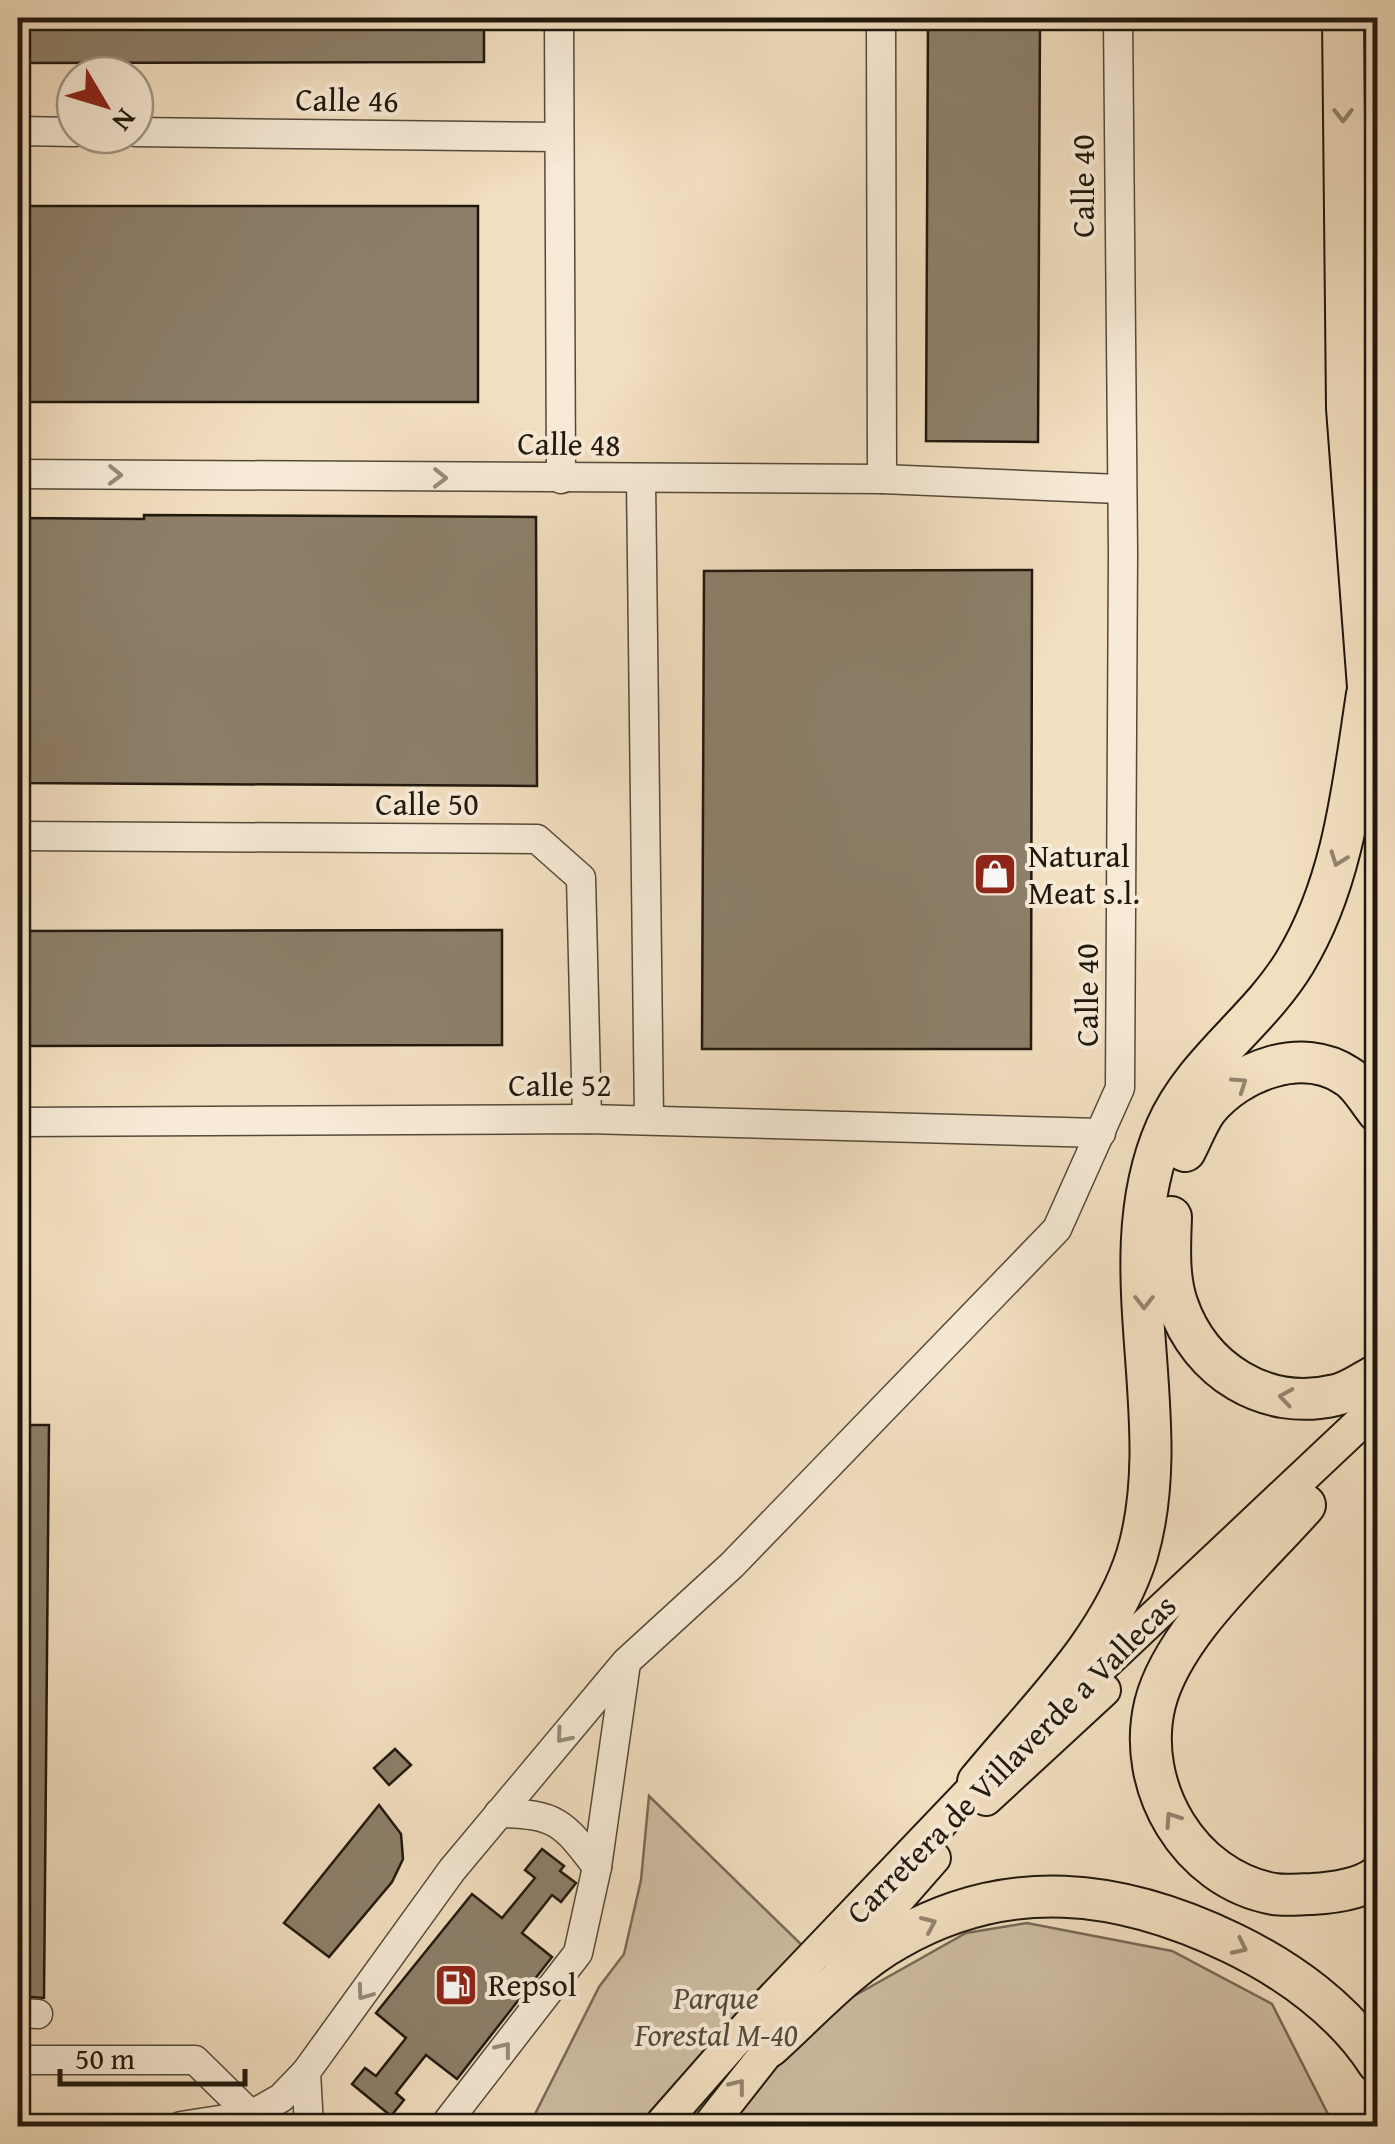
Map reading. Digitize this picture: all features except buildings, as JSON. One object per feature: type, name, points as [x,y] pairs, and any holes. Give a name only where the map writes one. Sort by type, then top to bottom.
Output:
[{"type":"highway","points":[[1343,18],[1347,408],[1378,820]]},
{"type":"highway","points":[[978,1782],[1114,1614],[1137,1554],[1150,1491],[1144,1207],[1166,1129],[1198,1076],[1295,962],[1342,850],[1367,694]]},
{"type":"highway","points":[[1378,1112],[1349,1076],[1310,1060],[1272,1066],[1239,1082],[1207,1109],[1184,1153],[1171,1207],[1170,1258],[1177,1303],[1199,1345],[1222,1371],[1254,1391],[1299,1400],[1339,1395],[1378,1374]]},
{"type":"highway","points":[[1305,1505],[1178,1650],[1155,1704],[1152,1752],[1158,1786],[1162,1804],[1190,1846],[1224,1876],[1275,1894],[1326,1893],[1378,1876]]},
{"type":"highway","points":[[769,2047],[895,1940],[954,1913],[1010,1896],[1078,1896],[1138,1906],[1206,1930],[1265,1960],[1322,2000],[1367,2045],[1378,2063]]},
{"type":"main road","name":"Carretera de Villaverde a Vallecas","points":[[660,2126],[761,2011],[978,1782],[1378,1406]]},
{"type":"main road","name":"Carretera de Villaverde a Vallecas","points":[[709,2126],[769,2047],[990,1795],[1378,1435]]},
{"type":"street","points":[[560,18],[560,479]]},
{"type":"street","points":[[882,18],[882,480]]},
{"type":"street","name":"Calle 40","points":[[251,2114],[281,2098],[306,2072],[452,1870],[626,1662],[732,1566],[1058,1228],[1120,1088],[1118,18]]},
{"type":"street","points":[[18,131],[55,132]]},
{"type":"street","name":"Calle 46","points":[[155,132],[559,137]]},
{"type":"street","name":"Calle 48","points":[[18,474],[882,480],[1119,488]]},
{"type":"street","points":[[641,480],[649,1120]]},
{"type":"street","name":"Calle 50","points":[[18,836],[537,839],[581,878],[586,1119]]},
{"type":"street","name":"Calle 52","points":[[18,1122],[586,1119],[1101,1133]]},
{"type":"street","points":[[456,2119],[578,1953],[597,1867],[626,1662]]},
{"type":"street","points":[[500,1813],[541,1813],[571,1832],[597,1867]]},
{"type":"street","points":[[18,2060],[195,2060],[251,2114],[278,2126]]},
{"type":"street","points":[[306,2072],[309,2126]]},
{"type":"street","points":[[181,2126],[251,2114]]},
{"type":"green space","name":"Parque Forestal M-40","points":[[649,1796],[854,1996],[966,1933],[1027,1923],[1172,1951],[1272,2004],[1334,2126],[529,2126],[599,1987],[624,1954],[641,1880]]},
{"type":"place","name":"Natural Meat s.l.","points":[[995,874]]},
{"type":"place","name":"Repsol","points":[[456,1985]]}]
